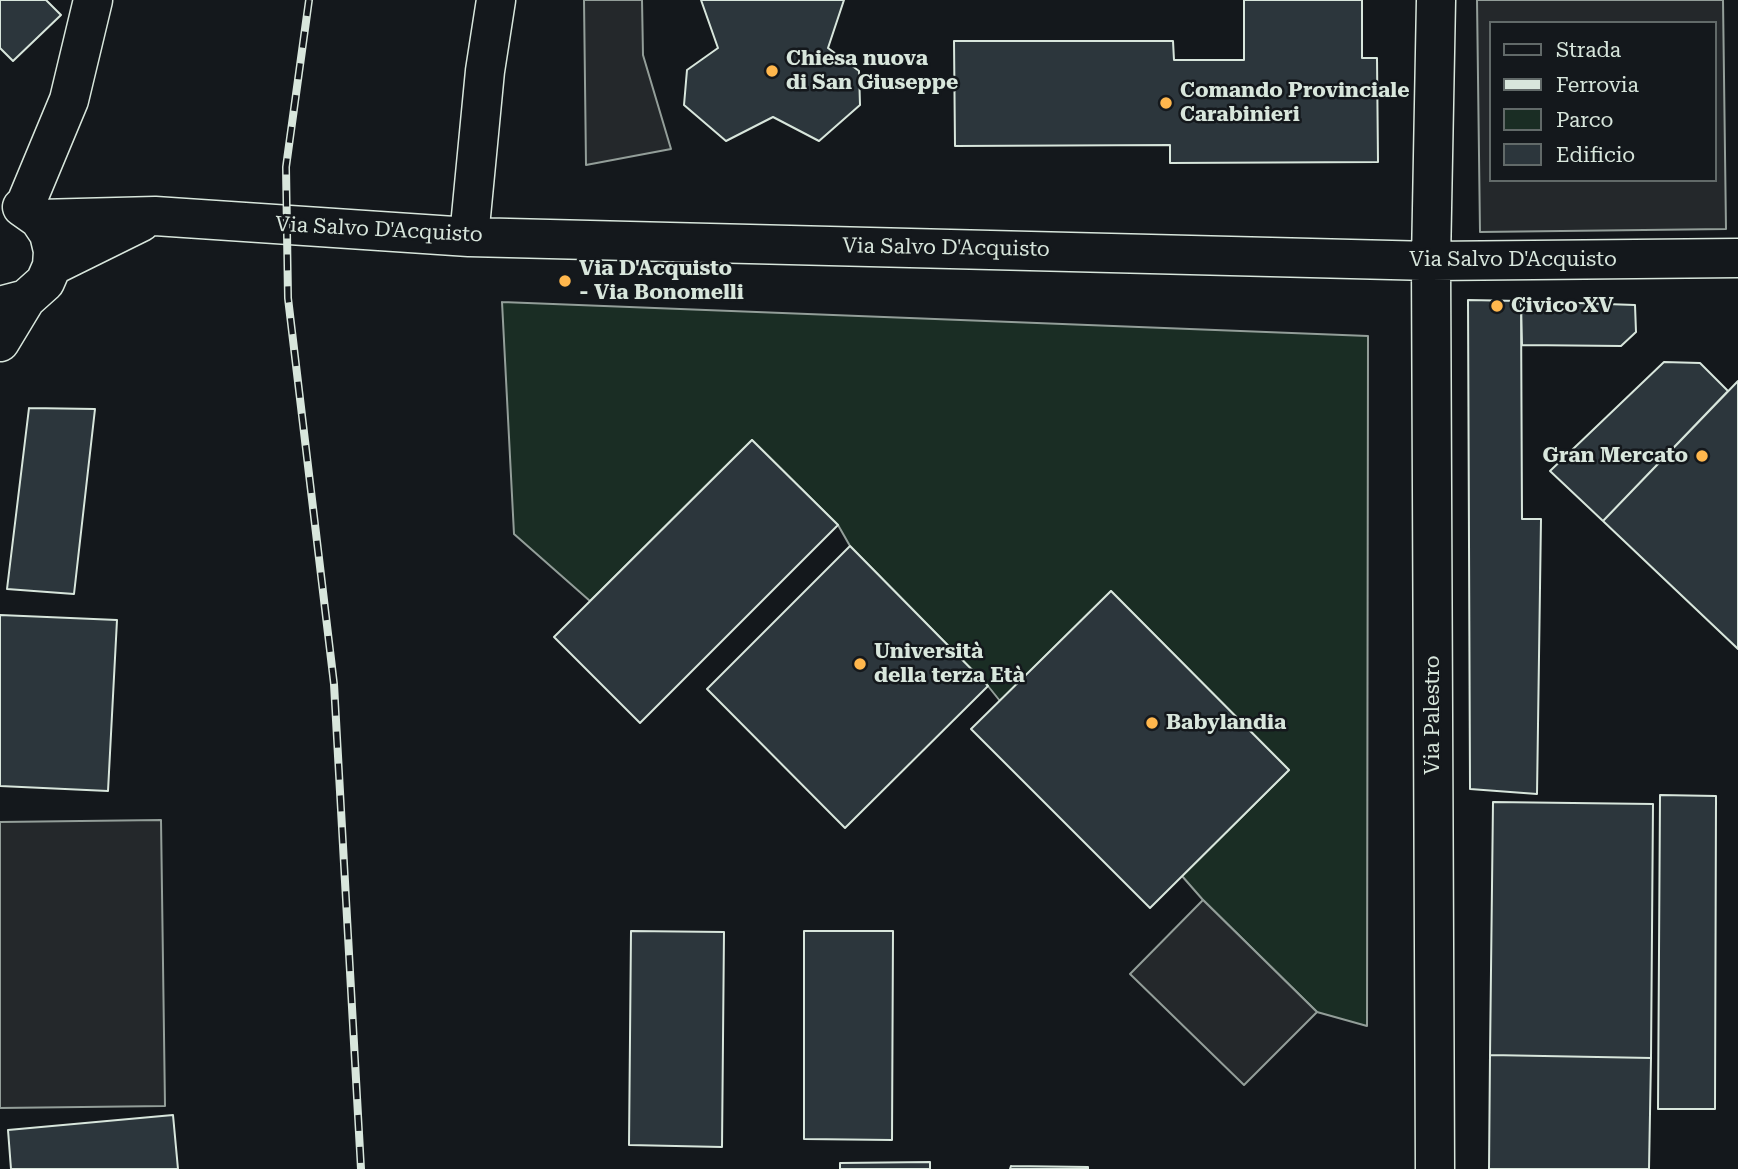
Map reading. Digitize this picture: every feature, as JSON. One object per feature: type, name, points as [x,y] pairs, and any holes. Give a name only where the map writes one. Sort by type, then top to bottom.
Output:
[{"type":"street","points":[[0,342],[13,302],[46,282],[52,266],[53,251],[49,234],[21,210],[69,100],[93,0]]},
{"type":"street","points":[[469,237],[485,71],[496,0]]},
{"type":"street","name":"Via Palestro","points":[[1435,1169],[1431,261],[1436,0]]},
{"type":"street","name":"Via Salvo D'Acquisto","points":[[21,210],[469,237],[1431,261],[1738,258]]},
{"type":"street","name":"Via Salvo D'Acquisto","points":[[52,266],[155,216]]},
{"type":"green space","points":[[502,302],[1368,336],[1367,1026],[1317,1012],[1182,876],[1289,770],[1111,591],[1000,701],[850,546],[838,525],[752,440],[590,601],[514,534]]},
{"type":"shaded area","points":[[584,0],[642,0],[643,55],[671,149],[586,165]]},
{"type":"shaded area","points":[[1477,0],[1723,0],[1726,229],[1480,232]]},
{"type":"shaded area","points":[[161,820],[165,1106],[0,1108],[0,822]]},
{"type":"shaded area","points":[[1203,900],[1317,1012],[1244,1085],[1130,974]]},
{"type":"building","points":[[0,0],[46,0],[61,15],[13,61],[0,48]]},
{"type":"building","name":"Chiesa nuova di San Giuseppe","points":[[701,0],[844,0],[828,48],[859,71],[860,105],[819,141],[773,117],[726,141],[684,105],[687,70],[718,48]]},
{"type":"building","name":"Comando Provinciale Carabinieri","points":[[1244,0],[1362,0],[1362,58],[1377,58],[1378,162],[1170,163],[1170,145],[955,146],[954,41],[1173,41],[1174,60],[1244,60]]},
{"type":"building","points":[[1468,300],[1521,301],[1522,519],[1541,519],[1537,794],[1470,789]]},
{"type":"building","points":[[1521,301],[1635,305],[1636,332],[1621,346],[1522,345]]},
{"type":"building","points":[[1664,362],[1700,363],[1728,391],[1603,521],[1550,471]]},
{"type":"building","name":"Gran Mercato","points":[[1738,381],[1738,649],[1603,521]]},
{"type":"building","points":[[29,408],[95,409],[74,594],[7,589]]},
{"type":"building","points":[[752,440],[838,525],[640,723],[554,637]]},
{"type":"building","points":[[850,546],[988,686],[845,828],[707,689]]},
{"type":"building","points":[[1111,591],[1289,770],[1150,908],[971,729]]},
{"type":"building","points":[[0,615],[117,620],[108,791],[0,786]]},
{"type":"building","points":[[1660,795],[1716,796],[1715,1109],[1658,1109]]},
{"type":"building","points":[[1493,802],[1653,804],[1651,1058],[1490,1055]]},
{"type":"building","points":[[631,931],[724,932],[722,1147],[629,1145]]},
{"type":"building","points":[[804,931],[893,931],[892,1140],[804,1139]]},
{"type":"building","points":[[1490,1055],[1651,1058],[1649,1169],[1489,1169]]},
{"type":"building","points":[[173,1115],[178,1169],[11,1169],[8,1130]]},
{"type":"building","points":[[930,1162],[930,1169],[840,1169],[840,1163]]},
{"type":"building","points":[[1011,1166],[1088,1167],[1088,1169],[1010,1169]]},
{"type":"railway","points":[[309,0],[286,167],[288,298],[334,684],[361,1169]]},
{"type":"place","name":"Chiesa nuova di San Giuseppe","points":[[772,71]]},
{"type":"place","name":"Comando Provinciale Carabinieri","points":[[1166,103]]},
{"type":"place","name":"Via D'Acquisto - Via Bonomelli","points":[[565,281]]},
{"type":"place","name":"Civico XV","points":[[1497,306]]},
{"type":"place","name":"Gran Mercato","points":[[1702,456]]},
{"type":"place","name":"Università della terza Età","points":[[860,664]]},
{"type":"place","name":"Babylandia","points":[[1152,723]]}]
